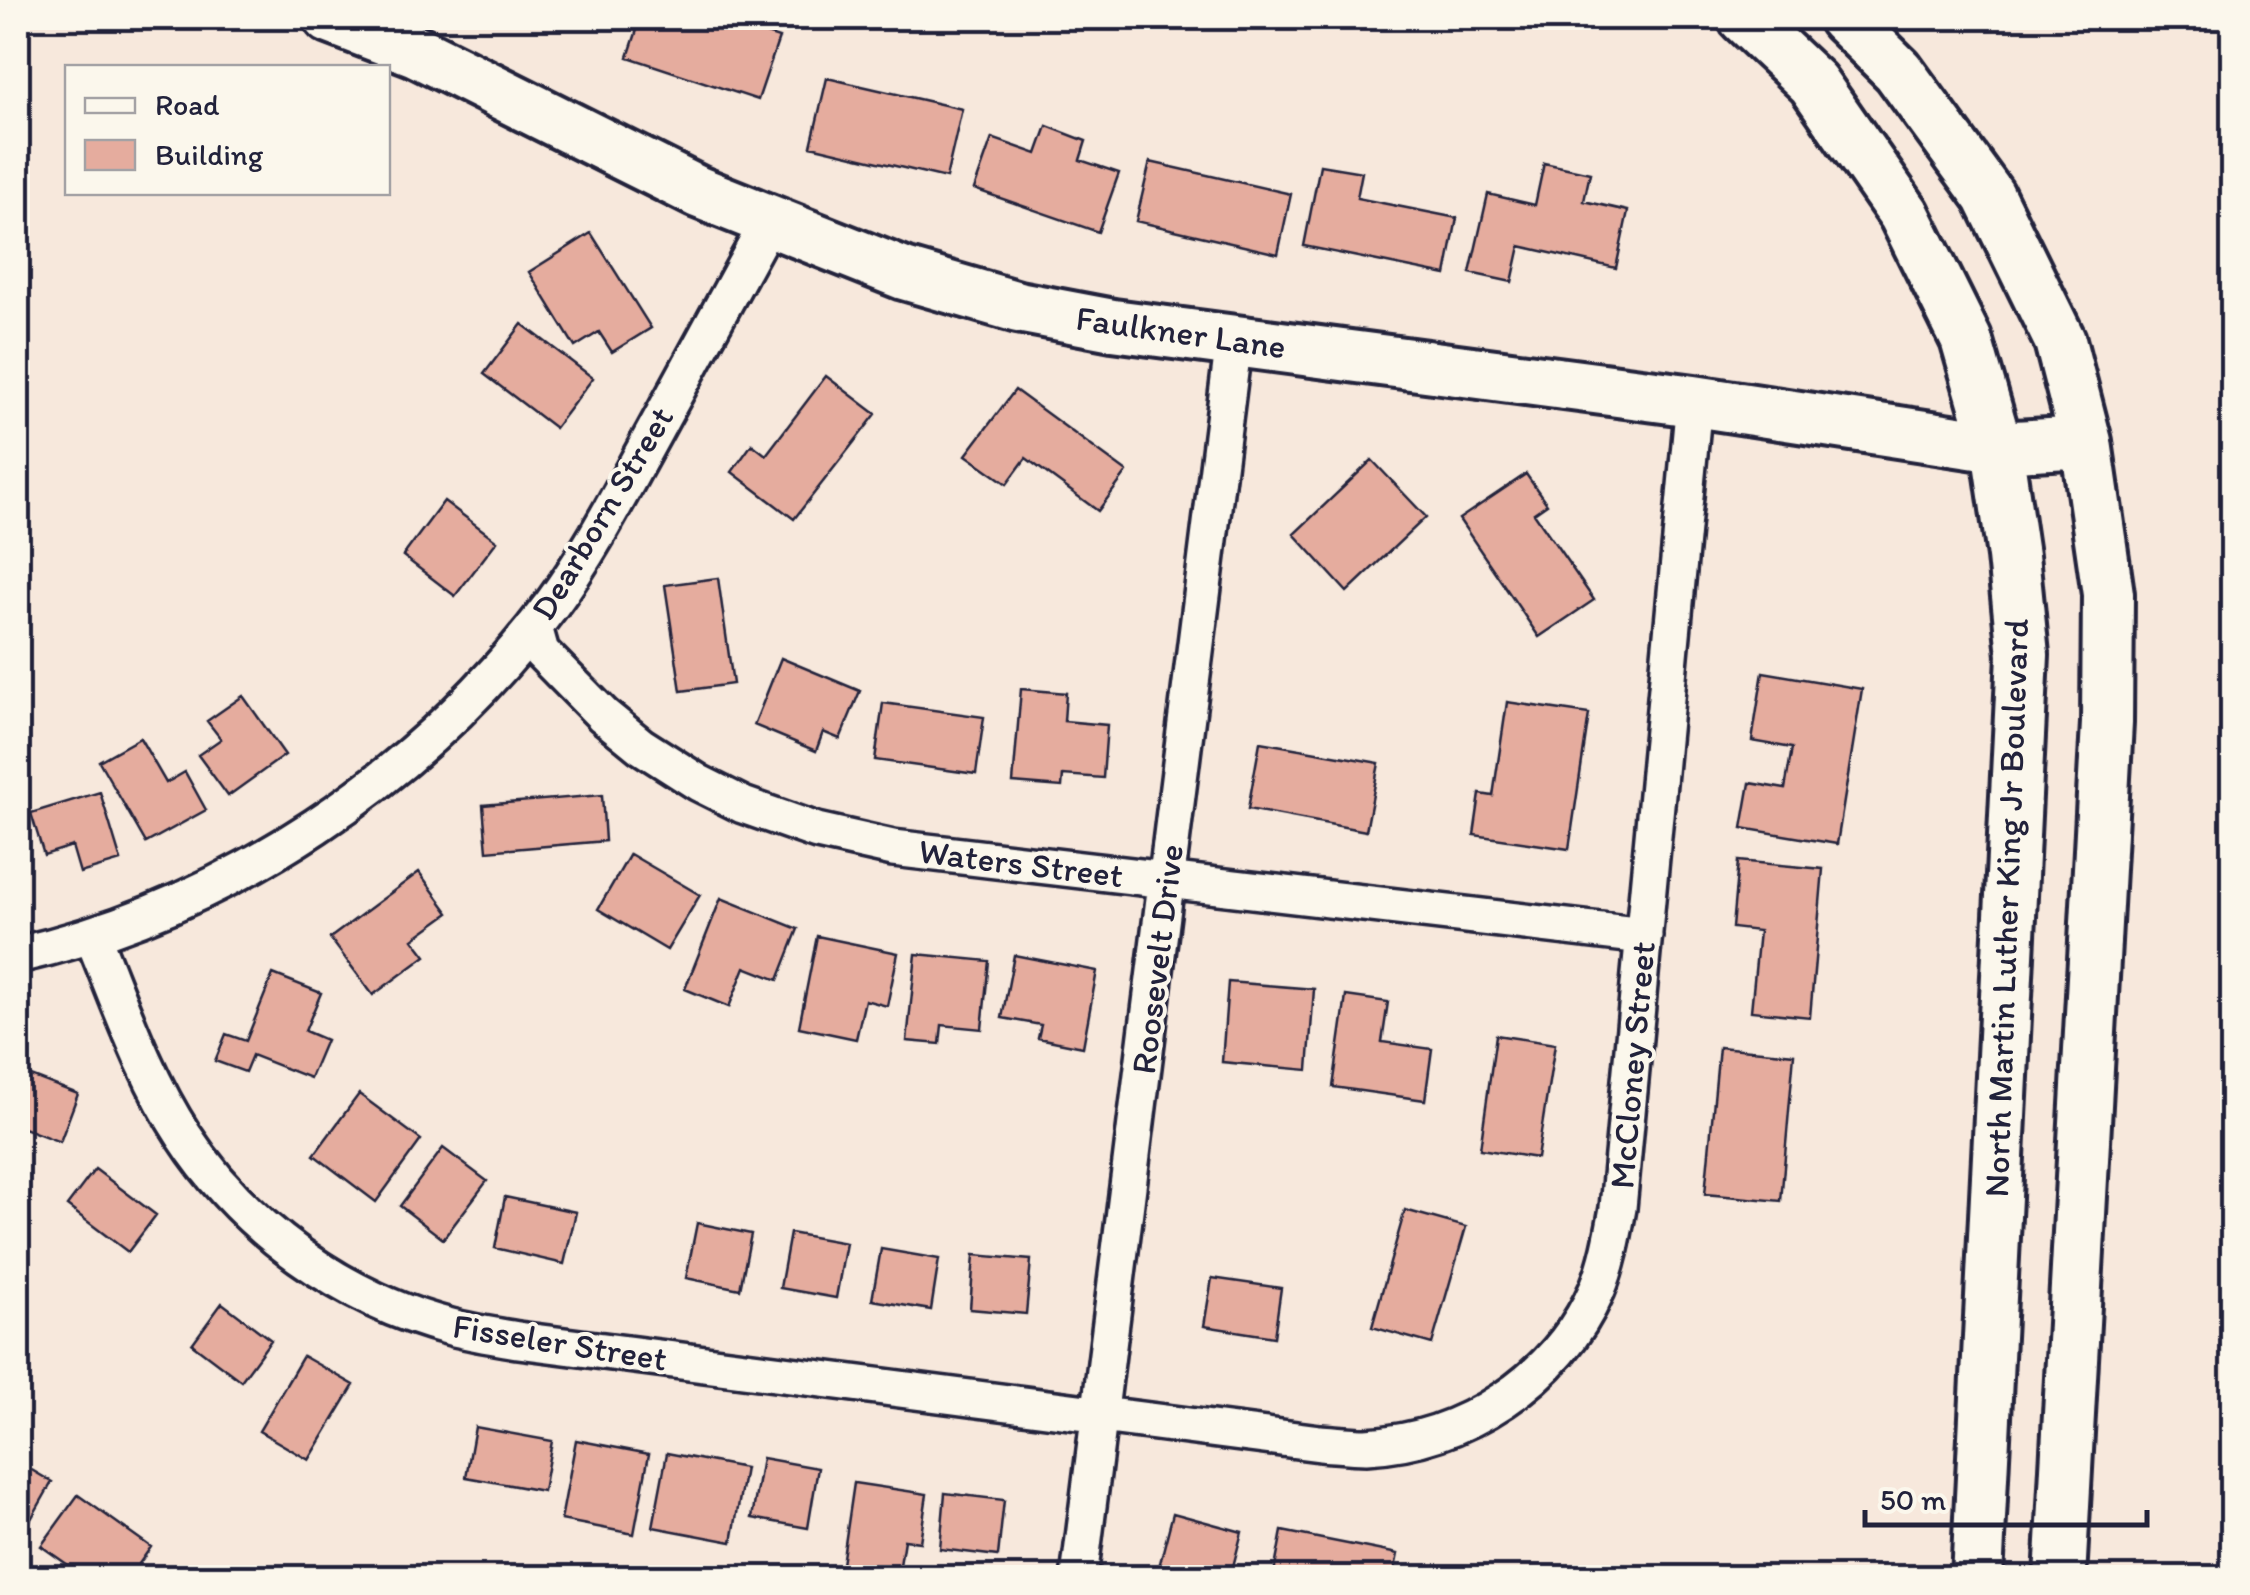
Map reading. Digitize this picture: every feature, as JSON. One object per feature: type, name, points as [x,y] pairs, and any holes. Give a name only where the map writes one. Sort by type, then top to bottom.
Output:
[{"type":"main road","name":"Faulkner Lane","points":[[330,18],[416,50],[698,192],[904,274],[1018,307],[1112,325],[1694,401],[1997,446],[2086,442]]},
{"type":"main road","name":"North Martin Luther King Jr Boulevard","points":[[1744,18],[1813,84],[1904,214],[1966,339],[1997,446],[2022,655],[1978,1578]]},
{"type":"main road","points":[[1844,18],[1898,70],[1989,196],[2060,341],[2086,442],[2108,594],[2106,723],[2060,1578]]},
{"type":"street","name":"Dearborn Street","points":[[18,955],[92,935],[161,909],[249,867],[332,816],[397,766],[469,700],[554,601],[598,534],[769,221]]},
{"type":"street","name":"Roosevelt Drive","points":[[1079,1578],[1234,340]]},
{"type":"street","name":"McCloney Street","points":[[1222,1430],[1366,1446],[1419,1438],[1471,1420],[1538,1373],[1571,1336],[1596,1292],[1610,1252],[1618,1208],[1694,401]]},
{"type":"street","name":"Waters Street","points":[[534,626],[541,652],[603,715],[641,746],[743,806],[817,832],[894,848],[1644,936]]},
{"type":"street","name":"Fisseler Street","points":[[92,935],[149,1073],[184,1136],[212,1174],[280,1242],[346,1286],[398,1309],[450,1327],[518,1340],[1222,1430]]},
{"type":"building","points":[[641,18],[717,18],[779,38],[758,100],[628,57]]},
{"type":"building","points":[[827,78],[962,109],[946,178],[811,146]]},
{"type":"building","points":[[1047,126],[1086,141],[1080,160],[1119,173],[1098,232],[974,189],[992,138],[1037,154]]},
{"type":"building","points":[[1150,162],[1291,194],[1278,254],[1136,221]]},
{"type":"building","points":[[1544,163],[1590,173],[1584,201],[1628,211],[1616,268],[1520,246],[1512,282],[1470,273],[1488,194],[1535,205]]},
{"type":"building","points":[[1320,165],[1362,172],[1357,198],[1457,218],[1446,275],[1304,246]]},
{"type":"building","points":[[591,233],[651,328],[612,352],[599,332],[575,347],[529,272]]},
{"type":"building","points":[[522,324],[593,378],[555,428],[484,374]]},
{"type":"building","points":[[826,376],[876,414],[794,519],[732,472],[752,444],[766,455]]},
{"type":"building","points":[[1015,390],[1127,472],[1098,511],[1026,458],[1007,484],[966,455]]},
{"type":"building","points":[[1372,460],[1426,517],[1347,592],[1294,534]]},
{"type":"building","points":[[1526,474],[1547,504],[1534,513],[1594,600],[1539,637],[1459,519]]},
{"type":"building","points":[[444,501],[497,541],[455,596],[403,556]]},
{"type":"building","points":[[718,578],[733,684],[681,691],[665,585]]},
{"type":"building","points":[[781,658],[860,691],[840,739],[823,732],[816,751],[754,725]]},
{"type":"building","points":[[1763,672],[1862,689],[1837,844],[1742,828],[1750,783],[1785,789],[1792,748],[1752,741]]},
{"type":"building","points":[[1021,689],[1066,693],[1064,721],[1107,725],[1103,778],[1063,775],[1062,787],[1013,783]]},
{"type":"building","points":[[243,696],[285,755],[228,796],[198,755],[221,739],[207,721]]},
{"type":"building","points":[[1507,702],[1589,714],[1569,849],[1474,835],[1480,794],[1493,796]]},
{"type":"building","points":[[883,703],[984,717],[976,774],[875,760]]},
{"type":"building","points":[[140,738],[166,783],[185,772],[206,810],[146,843],[99,761]]},
{"type":"building","points":[[1260,742],[1379,763],[1366,831],[1248,809]]},
{"type":"building","points":[[100,792],[121,861],[80,873],[72,846],[44,855],[31,813]]},
{"type":"building","points":[[602,795],[605,841],[487,851],[483,805]]},
{"type":"building","points":[[630,854],[700,895],[667,950],[598,909]]},
{"type":"building","points":[[1738,861],[1823,869],[1810,1017],[1751,1011],[1759,931],[1732,928]]},
{"type":"building","points":[[419,872],[449,913],[413,939],[426,956],[373,995],[330,938]]},
{"type":"building","points":[[721,898],[798,929],[778,980],[745,967],[729,1007],[685,989]]},
{"type":"building","points":[[817,936],[898,953],[887,1006],[865,1000],[856,1039],[799,1027]]},
{"type":"building","points":[[916,954],[989,961],[982,1029],[942,1025],[940,1044],[907,1041]]},
{"type":"building","points":[[1014,955],[1097,971],[1083,1047],[1038,1038],[1041,1025],[1002,1018]]},
{"type":"building","points":[[273,974],[321,993],[305,1031],[326,1040],[310,1078],[252,1055],[245,1072],[215,1061],[226,1034],[246,1041]]},
{"type":"building","points":[[1228,982],[1314,989],[1308,1070],[1222,1062]]},
{"type":"building","points":[[1346,996],[1388,1002],[1382,1042],[1432,1049],[1425,1100],[1333,1087]]},
{"type":"building","points":[[1496,1035],[1555,1044],[1537,1158],[1480,1149]]},
{"type":"building","points":[[1719,1047],[1794,1054],[1781,1201],[1705,1194]]},
{"type":"building","points":[[18,1071],[78,1094],[60,1142],[18,1126]]},
{"type":"building","points":[[359,1094],[421,1140],[376,1202],[314,1155]]},
{"type":"building","points":[[443,1148],[487,1181],[443,1239],[400,1206]]},
{"type":"building","points":[[95,1169],[156,1215],[128,1252],[67,1206]]},
{"type":"building","points":[[505,1197],[576,1212],[564,1264],[495,1248]]},
{"type":"building","points":[[1405,1210],[1466,1227],[1432,1344],[1372,1327]]},
{"type":"building","points":[[697,1223],[751,1234],[740,1289],[686,1278]]},
{"type":"building","points":[[790,1233],[846,1243],[836,1298],[780,1288]]},
{"type":"building","points":[[881,1249],[939,1259],[931,1310],[872,1300]]},
{"type":"building","points":[[974,1255],[1031,1260],[1026,1314],[970,1309]]},
{"type":"building","points":[[1212,1278],[1281,1288],[1274,1337],[1204,1326]]},
{"type":"building","points":[[222,1303],[271,1340],[241,1381],[192,1344]]},
{"type":"building","points":[[303,1356],[354,1385],[309,1460],[259,1431]]},
{"type":"building","points":[[475,1427],[552,1441],[543,1491],[466,1477]]},
{"type":"building","points":[[576,1440],[649,1454],[634,1534],[561,1520]]},
{"type":"building","points":[[667,1453],[745,1468],[732,1542],[653,1527]]},
{"type":"building","points":[[762,1458],[818,1468],[808,1528],[752,1518]]},
{"type":"building","points":[[18,1462],[52,1482],[18,1542]]},
{"type":"building","points":[[854,1483],[927,1494],[920,1542],[904,1540],[898,1578],[840,1578]]},
{"type":"building","points":[[945,1493],[1004,1500],[998,1556],[940,1549]]},
{"type":"building","points":[[78,1495],[151,1547],[129,1578],[79,1578],[81,1574],[41,1546]]},
{"type":"building","points":[[1173,1513],[1242,1532],[1230,1578],[1160,1563]]},
{"type":"building","points":[[1282,1531],[1398,1554],[1393,1578],[1273,1578]]}]
